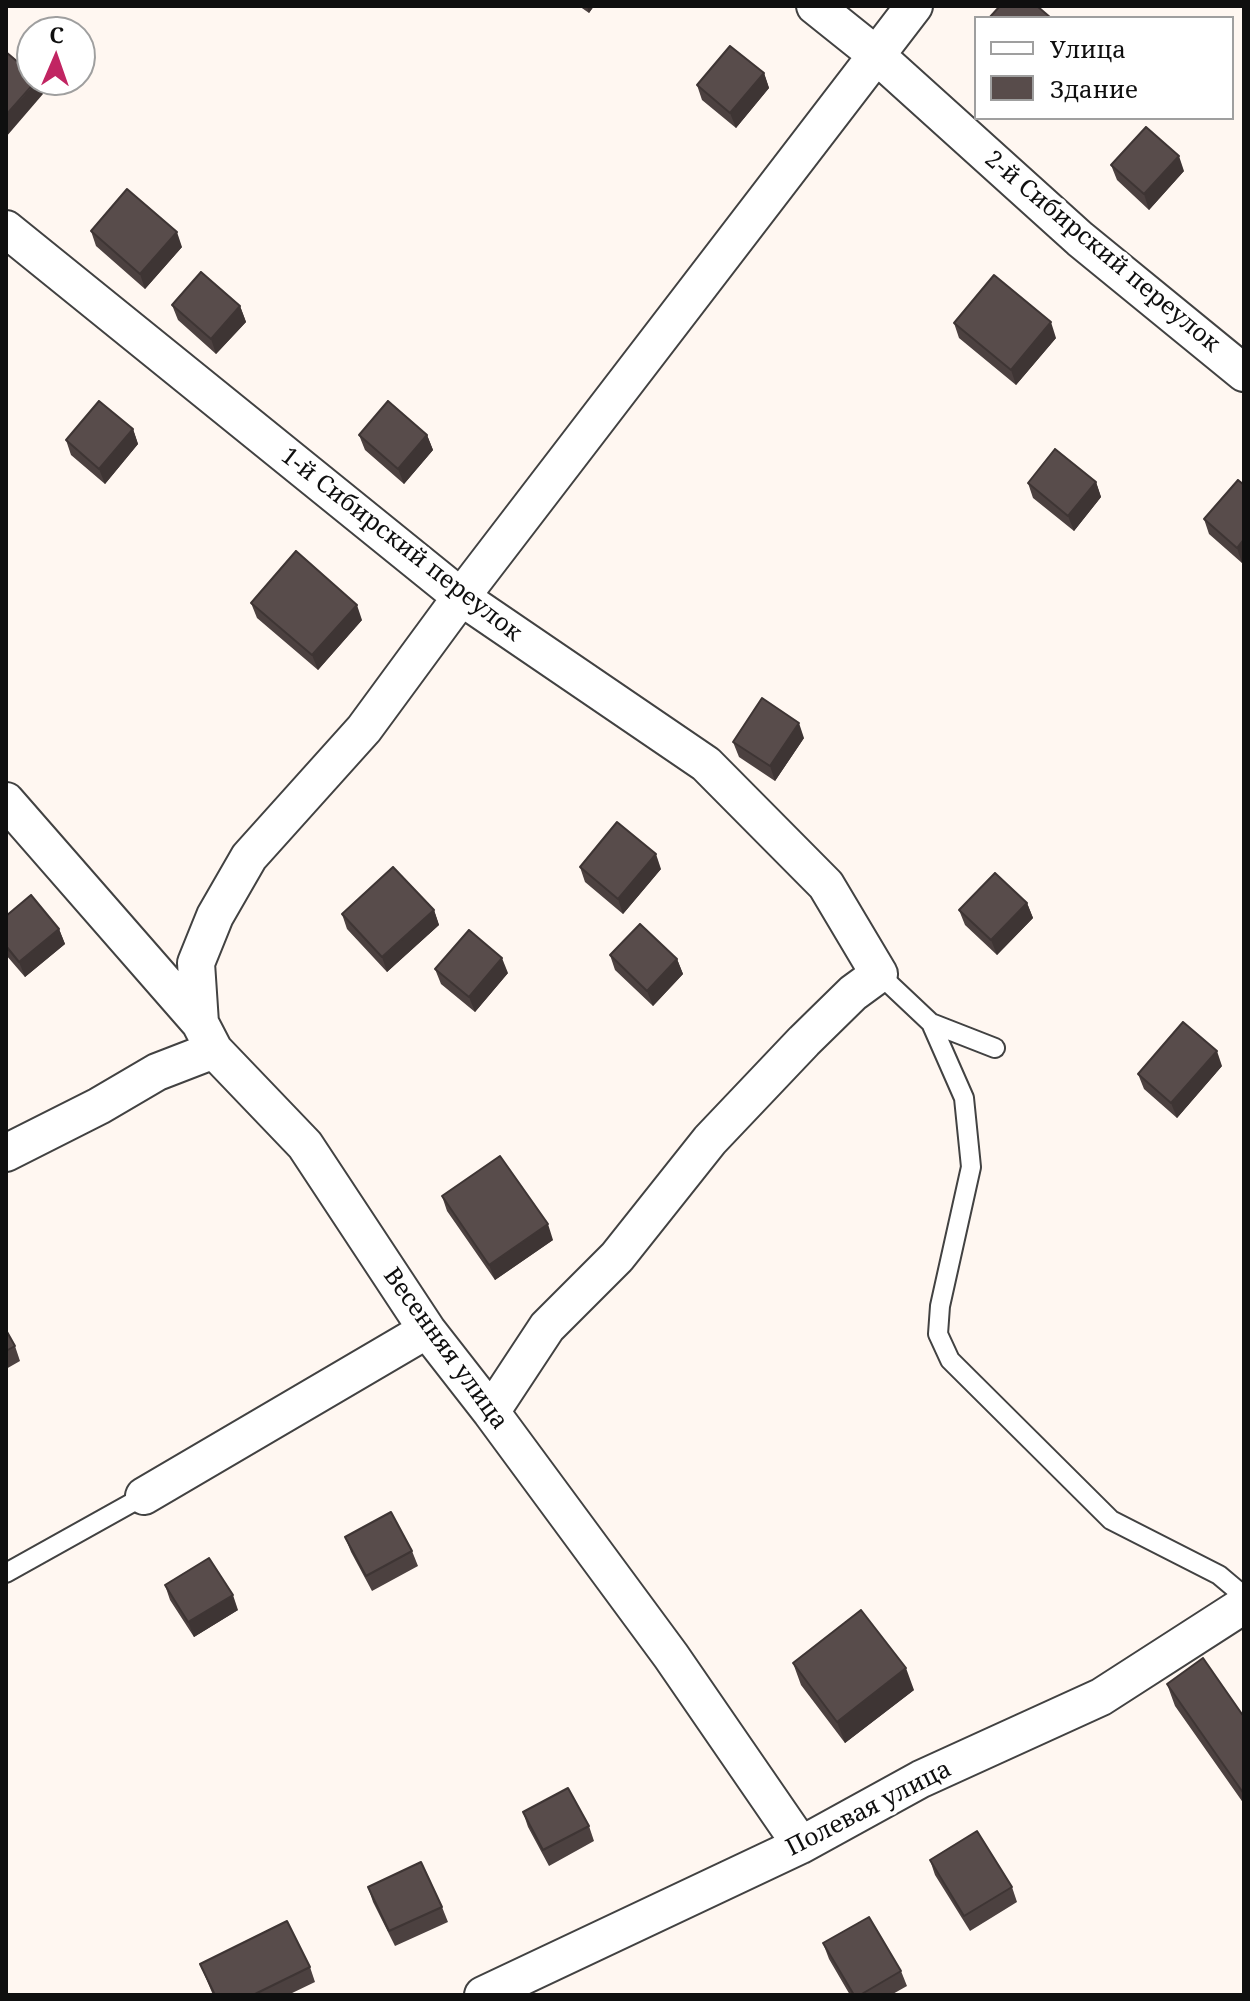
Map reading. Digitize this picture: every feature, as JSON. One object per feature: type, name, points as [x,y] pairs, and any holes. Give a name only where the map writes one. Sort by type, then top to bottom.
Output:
[{"type":"street","name":"2-й Сибирский переулок","points":[[815,6],[875,54],[1080,239],[1244,373]]},
{"type":"street","points":[[6,1153],[99,1106],[157,1072],[207,1037],[196,963],[215,916],[249,857],[364,729],[461,597],[914,6]]},
{"type":"street","name":"1-й Сибирский переулок","points":[[6,229],[461,597],[706,764],[826,885],[879,974]]},
{"type":"street","name":"Весенняя улица","points":[[6,801],[207,1037],[305,1145],[427,1330],[671,1656],[801,1845]]},
{"type":"street","points":[[491,1412],[547,1327],[617,1257],[710,1140],[804,1041],[853,993],[879,974]]},
{"type":"street","points":[[144,1496],[427,1330]]},
{"type":"street","name":"Полевая улица","points":[[483,1995],[801,1845],[921,1779],[1101,1697],[1244,1605]]},
{"type":"lane","points":[[879,974],[931,1023],[995,1048]]},
{"type":"lane","points":[[931,1023],[964,1098],[971,1167],[940,1306],[938,1334],[950,1360],[1111,1520],[1219,1575],[1244,1596]]},
{"type":"lane","points":[[6,1573],[144,1496]]},
{"type":"building","points":[[1000,6],[1037,6],[1049,16],[991,16]]},
{"type":"building","points":[[730,46],[764,73],[730,113],[697,85]]},
{"type":"building","points":[[6,52],[16,60],[16,96],[23,96],[6,115]]},
{"type":"building","points":[[1146,127],[1179,156],[1144,194],[1111,165]]},
{"type":"building","points":[[127,189],[177,232],[140,274],[91,231]]},
{"type":"building","points":[[201,272],[240,306],[211,339],[172,305]]},
{"type":"building","points":[[994,275],[1051,322],[1011,370],[954,323]]},
{"type":"building","points":[[99,401],[133,429],[99,469],[66,440]]},
{"type":"building","points":[[388,401],[427,435],[398,469],[359,435]]},
{"type":"building","points":[[1055,449],[1096,482],[1068,516],[1028,483]]},
{"type":"building","points":[[1238,480],[1244,485],[1244,539],[1237,548],[1204,519]]},
{"type":"building","points":[[296,551],[357,605],[312,655],[251,603]]},
{"type":"building","points":[[762,698],[799,723],[770,766],[733,742]]},
{"type":"building","points":[[617,822],[656,854],[618,899],[580,867]]},
{"type":"building","points":[[393,867],[434,910],[382,957],[342,914]]},
{"type":"building","points":[[995,873],[1027,903],[991,940],[959,910]]},
{"type":"building","points":[[31,895],[59,929],[19,962],[6,946],[6,916]]},
{"type":"building","points":[[640,924],[677,959],[647,991],[610,955]]},
{"type":"building","points":[[469,930],[502,958],[469,997],[435,969]]},
{"type":"building","points":[[1183,1022],[1217,1051],[1171,1103],[1138,1074]]},
{"type":"building","points":[[500,1156],[548,1224],[489,1265],[442,1196]]},
{"type":"building","points":[[6,1330],[15,1346],[6,1351]]},
{"type":"building","points":[[391,1512],[412,1551],[366,1576],[345,1537]]},
{"type":"building","points":[[209,1558],[233,1595],[188,1622],[165,1585]]},
{"type":"building","points":[[861,1610],[906,1668],[837,1722],[793,1663]]},
{"type":"building","points":[[1203,1658],[1244,1717],[1244,1794],[1167,1684]]},
{"type":"building","points":[[568,1788],[589,1826],[543,1850],[523,1812]]},
{"type":"building","points":[[977,1831],[1012,1887],[964,1916],[930,1860]]},
{"type":"building","points":[[421,1862],[442,1907],[389,1931],[368,1887]]},
{"type":"building","points":[[869,1917],[901,1971],[860,1995],[854,1995],[823,1943]]},
{"type":"building","points":[[287,1921],[310,1967],[253,1995],[215,1995],[200,1964]]}]
